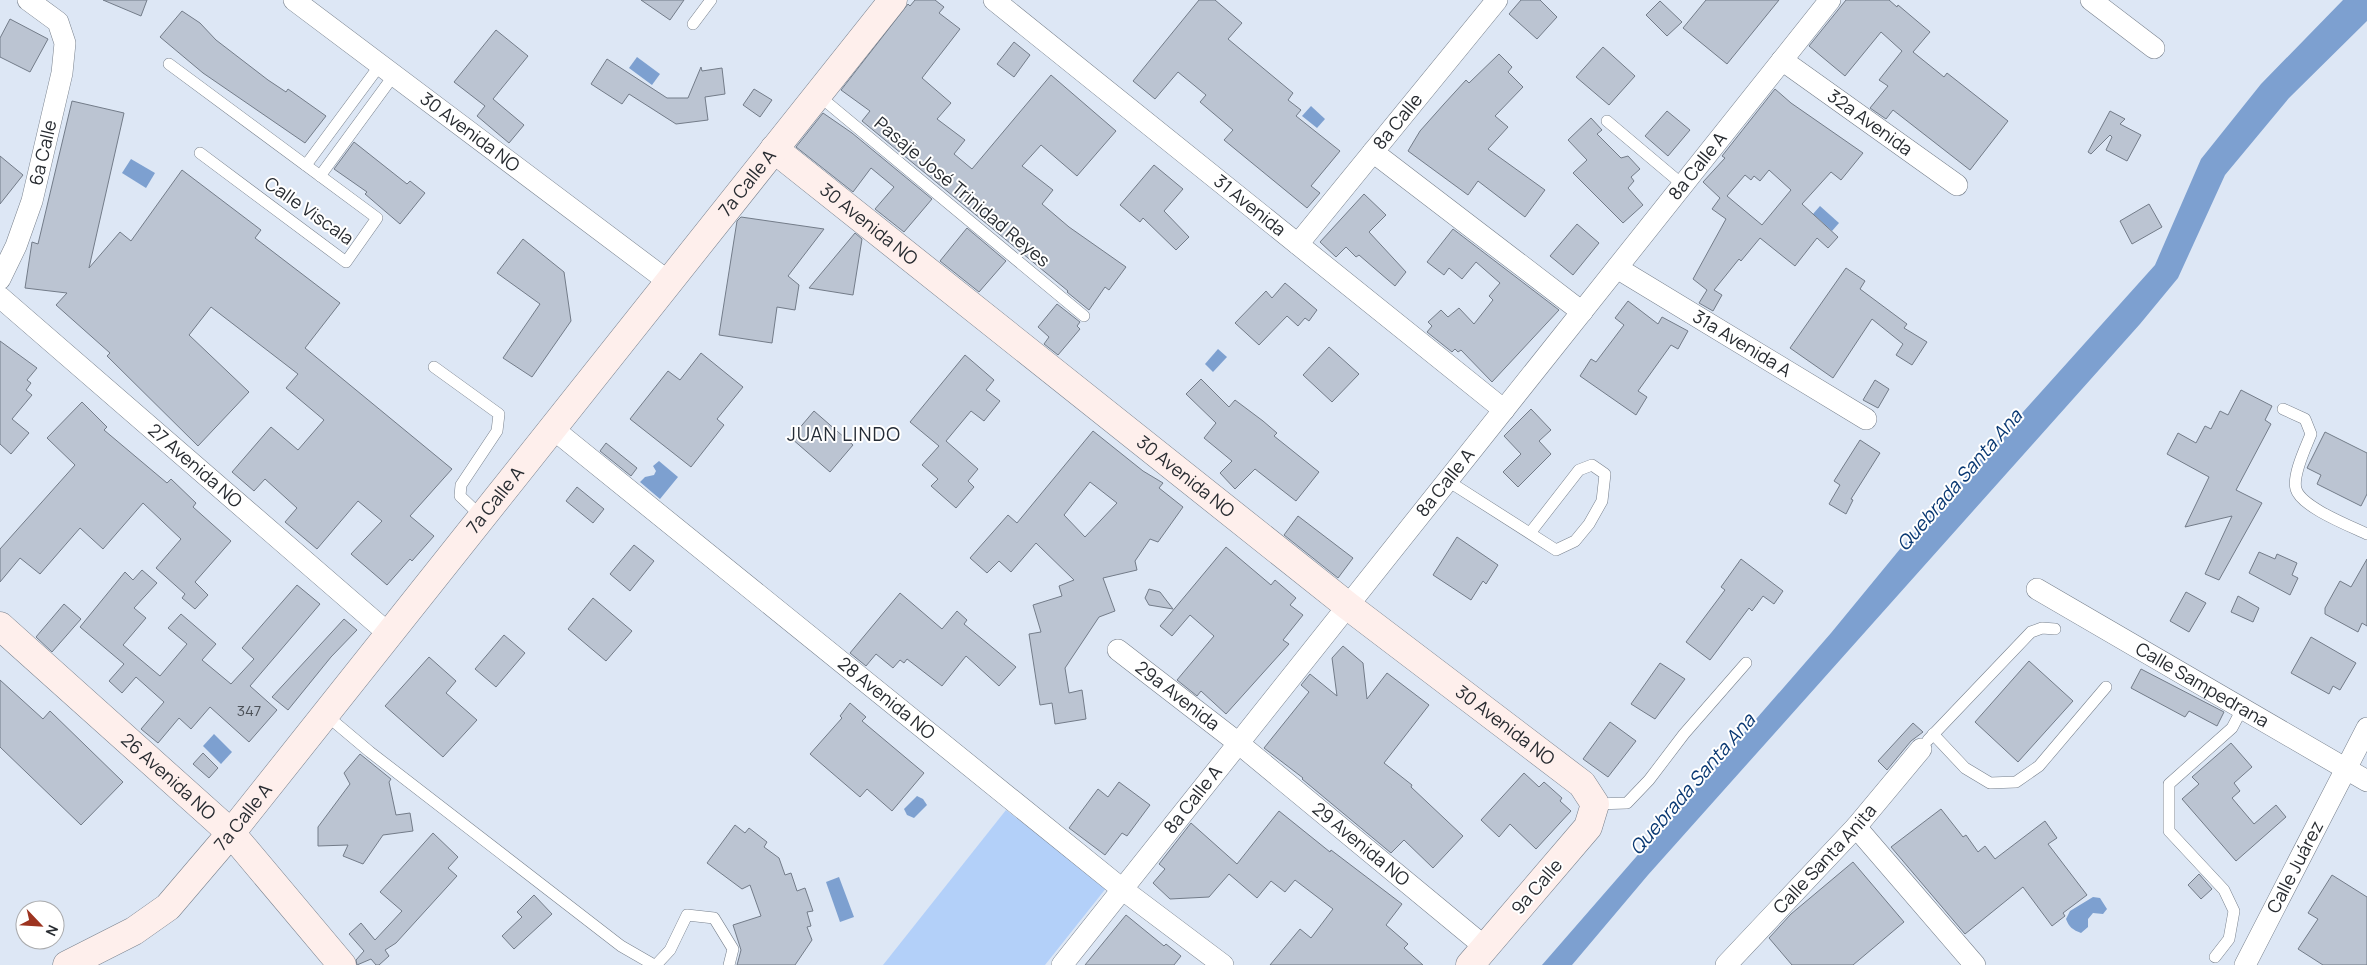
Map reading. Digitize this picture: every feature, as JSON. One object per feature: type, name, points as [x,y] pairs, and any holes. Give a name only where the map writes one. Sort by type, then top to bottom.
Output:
[{"type":"street","name":"6a Calle","points":[[0,279],[16,246],[32,201],[62,73],[65,44],[58,22],[28,0]]},
{"type":"street","name":"30 Avenida NO","points":[[294,0],[669,282]]},
{"type":"street","name":"7a Calle A","points":[[67,965],[134,931],[168,907],[231,833],[893,0]]},
{"type":"street","name":"31 Avenida","points":[[994,0],[1504,410]]},
{"type":"street","name":"8a Calle","points":[[1298,244],[1497,0]]},
{"type":"street","name":"8a Calle A","points":[[1062,965],[1237,742],[1448,481],[1830,0]]},
{"type":"street","points":[[2091,0],[2154,48]]},
{"type":"street","name":"32a Avenida","points":[[1782,60],[1957,185]]},
{"type":"street","name":"30 Avenida NO","points":[[774,149],[1348,606],[1582,784],[1595,804]]},
{"type":"street","points":[[1372,152],[1582,312]]},
{"type":"street","name":"31a Avenida A","points":[[1617,268],[1866,419]]},
{"type":"street","name":"27 Avenida NO","points":[[0,297],[389,634]]},
{"type":"street","name":"28 Avenida NO","points":[[552,428],[1122,889],[1223,965]]},
{"type":"street","name":"Calle Sampedrana","points":[[2037,589],[2367,781]]},
{"type":"street","name":"26 Avenida NO","points":[[0,626],[231,833],[342,965]]},
{"type":"street","name":"29a Avenida","points":[[1118,650],[1237,742]]},
{"type":"street","name":"Calle Juárez","points":[[2245,965],[2367,728]]},
{"type":"street","name":"29 Avenida NO","points":[[1237,742],[1477,956]]},
{"type":"street","name":"Calle Santa Anita","points":[[1726,965],[1856,827],[1927,742]]},
{"type":"street","name":"9a Calle","points":[[1477,956],[1588,827],[1595,804]]},
{"type":"street","points":[[1856,827],[1975,965]]},
{"type":"lane","points":[[693,24],[711,0]]},
{"type":"lane","name":"Calle Viscala","points":[[169,64],[377,218],[346,262],[200,153]]},
{"type":"lane","name":"Calle Viscala","points":[[306,165],[387,70]]},
{"type":"lane","name":"Calle Viscala","points":[[320,176],[387,70]]},
{"type":"lane","name":"Pasaje José Trinidad Reyes","points":[[818,95],[1084,316]]},
{"type":"lane","points":[[1607,121],[1683,185]]},
{"type":"lane","points":[[434,367],[499,414],[496,431],[461,485],[460,496],[482,517]]},
{"type":"lane","points":[[2283,409],[2304,419],[2311,434],[2297,471],[2296,489],[2306,503],[2367,534]]},
{"type":"lane","points":[[1448,481],[1556,550],[1575,541],[1589,524],[1602,502],[1606,474],[1592,465],[1579,470],[1530,533]]},
{"type":"lane","points":[[2055,629],[2042,628],[2031,632],[1927,742],[1965,768],[1990,782],[2016,782],[2039,766],[2106,687]]},
{"type":"lane","points":[[1595,804],[1627,803],[1649,780],[1684,734],[1746,663]]},
{"type":"lane","points":[[2215,957],[2229,939],[2234,911],[2224,890],[2168,831],[2169,784],[2232,728],[2242,709]]},
{"type":"lane","points":[[325,714],[370,752],[621,946],[655,965],[670,950],[687,916],[714,918],[733,948],[729,965]]},
{"type":"shaded area","points":[[2343,0],[2367,0],[2367,21],[2289,98],[2225,175],[2178,278],[2140,324],[1648,875],[1572,965],[1542,965],[1831,633],[1900,549],[2155,265],[2201,159],[2261,84]]},
{"type":"shaded area","points":[[637,57],[660,74],[652,85],[629,68]]},
{"type":"shaded area","points":[[1311,106],[1325,119],[1317,128],[1302,116]]},
{"type":"shaded area","points":[[131,159],[155,173],[146,188],[122,173]]},
{"type":"shaded area","points":[[1820,206],[1839,223],[1832,231],[1813,214]]},
{"type":"shaded area","points":[[1218,349],[1227,357],[1213,372],[1205,364]]},
{"type":"shaded area","points":[[659,461],[678,477],[660,499],[640,482],[645,477],[654,475],[656,471],[653,466]]},
{"type":"shaded area","points":[[214,734],[232,752],[221,764],[203,746]]},
{"type":"shaded area","points":[[917,796],[923,799],[927,805],[914,818],[907,815],[904,809]]},
{"type":"shaded area","points":[[1006,810],[1107,887],[1045,965],[883,965]]},
{"type":"shaded area","points":[[839,877],[854,917],[840,922],[826,882]]},
{"type":"shaded area","points":[[2093,897],[2100,898],[2107,909],[2103,914],[2093,913],[2088,919],[2088,927],[2081,933],[2076,931],[2068,924],[2066,919],[2070,911]]},
{"type":"building","points":[[103,0],[147,0],[141,16]]},
{"type":"building","points":[[641,0],[684,0],[670,20]]},
{"type":"building","points":[[915,0],[935,0],[944,7],[939,13],[960,29],[922,78],[951,103],[937,119],[965,140],[954,154],[972,169],[1051,75],[1116,131],[1077,176],[1041,145],[1022,166],[1053,190],[1042,204],[1069,227],[1126,267],[1109,290],[1105,287],[1089,310],[862,121],[870,111],[841,90],[908,4],[910,6]]},
{"type":"building","points":[[1199,0],[1215,0],[1242,23],[1228,39],[1293,93],[1288,100],[1301,110],[1296,116],[1340,151],[1311,186],[1320,193],[1307,208],[1224,140],[1233,130],[1200,102],[1206,95],[1178,72],[1155,99],[1133,81]]},
{"type":"building","points":[[1521,0],[1540,0],[1557,17],[1537,39],[1509,14]]},
{"type":"building","points":[[1706,0],[1779,0],[1727,64],[1683,28]]},
{"type":"building","points":[[1846,0],[1889,0],[1897,7],[1898,5],[1930,32],[1913,52],[1944,77],[1947,73],[2008,121],[1970,170],[1893,110],[1886,119],[1870,108],[1888,86],[1879,80],[1902,51],[1881,32],[1845,76],[1809,46]]},
{"type":"building","points":[[1660,1],[1682,22],[1667,36],[1646,15]]},
{"type":"building","points":[[182,11],[200,23],[216,40],[268,80],[286,92],[288,89],[326,116],[305,143],[203,73],[160,37]]},
{"type":"building","points":[[10,19],[48,39],[30,72],[0,57],[0,38]]},
{"type":"building","points":[[496,30],[528,56],[493,99],[524,125],[509,143],[477,116],[485,106],[454,82]]},
{"type":"building","points":[[1014,42],[1030,55],[1014,77],[997,64]]},
{"type":"building","points":[[1603,47],[1635,76],[1609,105],[1576,77]]},
{"type":"building","points":[[1499,54],[1512,67],[1508,72],[1523,87],[1495,116],[1508,127],[1488,149],[1545,190],[1525,217],[1478,181],[1468,195],[1408,151],[1420,131],[1466,80],[1469,83]]},
{"type":"building","points":[[607,59],[667,98],[688,98],[701,67],[702,71],[722,68],[725,94],[705,97],[708,120],[676,124],[629,94],[622,104],[591,84]]},
{"type":"building","points":[[754,89],[772,100],[760,117],[743,105]]},
{"type":"building","points":[[1775,89],[1791,103],[1863,153],[1841,180],[1831,172],[1802,204],[1838,237],[1828,248],[1817,238],[1795,266],[1760,238],[1741,261],[1739,259],[1714,290],[1722,295],[1713,311],[1699,303],[1707,290],[1693,279],[1726,219],[1712,209],[1720,198],[1703,182],[1725,158],[1722,156]],"holes":[[[1769,170],[1791,190],[1762,225],[1727,196],[1745,175],[1751,180],[1754,176],[1760,181]]]},
{"type":"building","points":[[72,101],[124,113],[89,268],[120,232],[131,241],[182,170],[261,230],[255,238],[340,303],[305,348],[452,469],[410,516],[434,536],[387,585],[351,554],[382,521],[358,501],[317,549],[285,522],[297,508],[265,479],[254,491],[232,472],[271,427],[298,450],[324,420],[286,388],[298,374],[211,307],[189,335],[249,392],[198,446],[107,356],[110,353],[56,305],[67,293],[25,288],[32,242],[38,244]]},
{"type":"building","points":[[1667,111],[1690,130],[1668,156],[1645,136]]},
{"type":"building","points":[[2110,111],[2125,119],[2120,124],[2141,135],[2127,161],[2106,150],[2112,137],[2110,135],[2091,154],[2088,152]]},
{"type":"building","points":[[823,113],[852,133],[932,199],[904,232],[875,209],[894,187],[871,168],[853,192],[796,147]]},
{"type":"building","points":[[1591,118],[1602,130],[1597,134],[1621,158],[1628,156],[1640,169],[1631,177],[1634,181],[1628,188],[1643,205],[1623,223],[1573,173],[1587,160],[1568,140]]},
{"type":"building","points":[[354,142],[407,184],[410,181],[425,193],[400,224],[365,194],[367,192],[334,169]]},
{"type":"building","points":[[0,156],[23,175],[0,204]]},
{"type":"building","points":[[1154,165],[1183,189],[1164,211],[1189,237],[1176,250],[1143,218],[1140,222],[1120,205]]},
{"type":"building","points":[[1364,194],[1386,215],[1369,232],[1406,272],[1395,286],[1359,255],[1356,257],[1346,247],[1336,257],[1320,242]]},
{"type":"building","points":[[2149,204],[2162,227],[2132,244],[2120,221]]},
{"type":"building","points":[[741,217],[824,229],[788,276],[799,285],[795,310],[777,307],[772,343],[719,335],[737,221]]},
{"type":"building","points":[[1577,224],[1599,243],[1573,275],[1550,256]]},
{"type":"building","points":[[967,228],[1006,261],[979,292],[940,261]]},
{"type":"building","points":[[1453,229],[1559,310],[1492,382],[1461,350],[1458,352],[1455,349],[1452,352],[1427,332],[1432,326],[1428,322],[1441,310],[1448,317],[1459,308],[1474,324],[1493,300],[1489,296],[1500,283],[1476,262],[1462,279],[1449,268],[1444,275],[1427,262]]},
{"type":"building","points":[[855,233],[862,239],[853,295],[809,288]]},
{"type":"building","points":[[523,239],[564,272],[571,321],[532,377],[503,358],[540,304],[497,273]]},
{"type":"building","points":[[1846,268],[1865,281],[1860,289],[1907,324],[1904,328],[1927,342],[1912,365],[1896,355],[1903,344],[1872,319],[1833,378],[1790,348]]},
{"type":"building","points":[[1285,283],[1317,310],[1309,321],[1305,318],[1298,326],[1287,316],[1259,345],[1235,323],[1266,291],[1272,298]]},
{"type":"building","points":[[1628,301],[1658,324],[1662,317],[1688,331],[1678,349],[1671,345],[1638,391],[1647,397],[1636,415],[1580,376],[1591,359],[1596,362],[1624,325],[1615,318]]},
{"type":"building","points":[[1057,304],[1080,322],[1077,326],[1080,329],[1058,355],[1044,344],[1049,337],[1038,327]]},
{"type":"building","points":[[0,341],[37,368],[27,380],[31,383],[26,390],[32,395],[12,419],[29,433],[11,454],[0,444]]},
{"type":"building","points":[[1329,347],[1359,374],[1332,402],[1303,375]]},
{"type":"building","points":[[701,353],[743,387],[717,419],[724,425],[691,467],[630,419],[668,371],[680,380]]},
{"type":"building","points":[[965,355],[994,380],[986,390],[1000,401],[984,421],[971,411],[946,441],[978,469],[968,481],[974,487],[956,508],[931,486],[938,479],[922,465],[939,446],[910,422]]},
{"type":"building","points":[[1201,379],[1229,407],[1235,400],[1263,421],[1277,433],[1274,436],[1319,472],[1296,501],[1255,469],[1235,489],[1220,473],[1232,461],[1204,438],[1216,423],[1186,394]]},
{"type":"building","points":[[1875,380],[1889,389],[1878,408],[1863,400]]},
{"type":"building","points":[[2241,390],[2272,406],[2265,420],[2271,424],[2236,490],[2262,503],[2219,580],[2205,574],[2232,516],[2185,527],[2209,477],[2167,454],[2178,433],[2196,443],[2205,426],[2211,429],[2220,411],[2228,415]]},
{"type":"building","points":[[82,402],[107,427],[104,430],[167,483],[171,479],[196,503],[193,507],[231,541],[195,582],[208,595],[195,609],[182,598],[185,594],[156,568],[181,539],[143,503],[103,549],[80,528],[40,574],[20,558],[0,582],[0,549],[75,465],[47,438]]},
{"type":"building","points":[[1531,409],[1551,430],[1539,441],[1551,454],[1518,487],[1503,472],[1521,454],[1504,436]]},
{"type":"building","points":[[814,411],[853,445],[830,472],[791,438]]},
{"type":"building","points":[[1093,431],[1143,471],[1163,483],[1159,488],[1183,507],[1158,542],[1150,539],[1135,561],[1137,570],[1103,578],[1115,611],[1099,617],[1065,668],[1069,693],[1082,690],[1086,719],[1055,724],[1052,703],[1040,705],[1029,634],[1041,632],[1033,605],[1062,596],[1059,586],[1074,580],[1036,543],[1011,572],[999,561],[987,573],[970,558],[1008,515],[1017,523]],"holes":[[[1090,482],[1117,503],[1085,537],[1064,515]]]},
{"type":"building","points":[[2325,432],[2367,453],[2367,494],[2361,506],[2317,484],[2321,475],[2307,468]]},
{"type":"building","points":[[1860,440],[1880,453],[1851,499],[1853,500],[1846,514],[1829,504],[1840,485],[1834,481]]},
{"type":"building","points":[[606,443],[637,468],[631,476],[600,451]]},
{"type":"building","points":[[577,487],[604,509],[593,523],[566,501]]},
{"type":"building","points":[[1298,516],[1353,558],[1338,578],[1284,535]]},
{"type":"building","points":[[1457,537],[1498,565],[1486,584],[1483,581],[1471,600],[1433,575]]},
{"type":"building","points":[[634,545],[654,561],[630,591],[610,574]]},
{"type":"building","points":[[1226,547],[1271,585],[1275,580],[1296,598],[1290,605],[1303,615],[1283,640],[1289,644],[1226,714],[1201,691],[1197,696],[1177,680],[1214,636],[1190,615],[1172,636],[1160,626]]},
{"type":"building","points":[[2259,552],[2275,559],[2277,554],[2297,563],[2292,575],[2298,578],[2290,595],[2249,573]]},
{"type":"building","points":[[1741,559],[1783,591],[1774,604],[1763,596],[1752,611],[1749,608],[1710,660],[1686,642],[1725,590],[1721,587]]},
{"type":"building","points":[[2367,559],[2367,626],[2362,623],[2358,632],[2325,614],[2325,608],[2340,581],[2351,587]]},
{"type":"building","points":[[142,570],[157,583],[134,608],[146,618],[123,645],[160,676],[187,644],[168,628],[181,614],[216,644],[202,660],[231,684],[254,659],[242,648],[297,585],[320,604],[250,686],[277,710],[249,742],[210,707],[191,729],[179,718],[158,743],[141,729],[164,702],[136,677],[122,693],[109,681],[124,664],[80,627],[125,572],[133,580]]},
{"type":"building","points":[[1149,589],[1160,592],[1173,609],[1149,605],[1145,598]]},
{"type":"building","points":[[2186,592],[2206,603],[2189,632],[2170,621]]},
{"type":"building","points":[[900,593],[942,629],[957,611],[967,620],[964,624],[1016,667],[999,686],[966,656],[942,686],[907,659],[904,663],[900,660],[893,668],[876,654],[866,666],[850,653]]},
{"type":"building","points":[[2238,596],[2259,608],[2253,622],[2231,612]]},
{"type":"building","points":[[593,598],[632,631],[606,661],[568,629]]},
{"type":"building","points":[[64,604],[81,619],[52,652],[36,637]]},
{"type":"building","points":[[344,619],[357,630],[331,657],[288,710],[272,697]]},
{"type":"building","points":[[504,635],[525,653],[496,687],[475,669]]},
{"type":"building","points":[[2311,637],[2356,663],[2340,690],[2333,686],[2329,694],[2291,673]]},
{"type":"building","points":[[1343,646],[1363,663],[1367,699],[1387,673],[1429,705],[1384,763],[1412,785],[1411,787],[1463,836],[1433,868],[1404,840],[1391,853],[1303,778],[1264,748],[1309,692],[1301,685],[1310,674],[1337,696],[1332,658]]},
{"type":"building","points":[[429,657],[456,681],[446,693],[477,720],[443,757],[385,706]]},
{"type":"building","points":[[2029,661],[2073,701],[2018,762],[1975,722]]},
{"type":"building","points":[[1660,663],[1685,679],[1655,719],[1631,704]]},
{"type":"building","points":[[2141,669],[2224,712],[2217,726],[2189,711],[2185,717],[2131,688]]},
{"type":"building","points":[[0,680],[43,719],[50,711],[123,782],[81,825],[0,747]]},
{"type":"building","points":[[850,703],[866,717],[862,721],[924,773],[892,811],[867,789],[860,797],[810,754],[842,718],[840,716]]},
{"type":"building","points":[[1610,722],[1636,741],[1608,777],[1583,759]]},
{"type":"building","points":[[1913,723],[1923,732],[1911,741],[1887,770],[1878,761]]},
{"type":"building","points":[[2231,743],[2252,767],[2234,783],[2240,791],[2232,798],[2254,824],[2276,805],[2286,817],[2236,861],[2182,799],[2199,784],[2192,777]]},
{"type":"building","points":[[203,753],[218,768],[209,778],[193,764]]},
{"type":"building","points":[[360,754],[391,779],[389,782],[396,815],[410,813],[413,831],[383,835],[363,864],[343,856],[348,845],[318,846],[318,827],[350,784],[344,773]]},
{"type":"building","points":[[1524,773],[1539,787],[1544,782],[1562,798],[1560,801],[1571,811],[1536,849],[1510,824],[1499,837],[1481,820]]},
{"type":"building","points":[[1119,782],[1150,805],[1127,836],[1122,833],[1105,855],[1069,828],[1098,789],[1108,797]]},
{"type":"building","points":[[1941,809],[1963,837],[1966,835],[1978,852],[1985,846],[1995,859],[2045,821],[2057,838],[2048,844],[2087,895],[2063,913],[2065,916],[2052,926],[2023,887],[1965,934],[1891,847]]},
{"type":"building","points":[[1279,811],[1330,852],[1331,850],[1402,904],[1386,925],[1408,944],[1404,948],[1423,965],[1270,965],[1300,929],[1311,938],[1333,909],[1295,880],[1285,892],[1271,881],[1257,898],[1229,874],[1209,897],[1170,899],[1153,883],[1165,869],[1159,864],[1191,823],[1237,864]]},
{"type":"building","points":[[735,825],[745,833],[749,828],[767,842],[764,847],[779,858],[785,875],[791,873],[797,891],[805,888],[813,911],[807,912],[811,926],[807,927],[812,940],[795,965],[737,965],[741,950],[733,925],[761,916],[750,885],[742,889],[707,863]]},
{"type":"building","points":[[433,833],[458,857],[448,868],[457,876],[396,943],[385,950],[389,956],[379,965],[376,965],[371,959],[357,965],[356,960],[364,951],[349,934],[361,923],[375,940],[402,911],[380,892]]},
{"type":"building","points":[[1853,862],[1904,922],[1853,965],[1792,965],[1769,938],[1791,914]]},
{"type":"building","points":[[2199,874],[2212,889],[2201,899],[2188,885]]},
{"type":"building","points":[[2332,875],[2367,897],[2367,965],[2323,965],[2298,949],[2318,919],[2308,913]]},
{"type":"building","points":[[534,895],[552,914],[514,949],[502,936],[522,917],[517,912]]},
{"type":"building","points":[[1126,915],[1164,946],[1166,944],[1181,956],[1174,965],[1085,965]]},
{"type":"district","name":"JUAN LINDO","points":[[844,434]]},
{"type":"water label","name":"Quebrada Santa Ana","points":[[1959,480]]},
{"type":"water label","name":"Quebrada Santa Ana","points":[[1692,784]]}]
